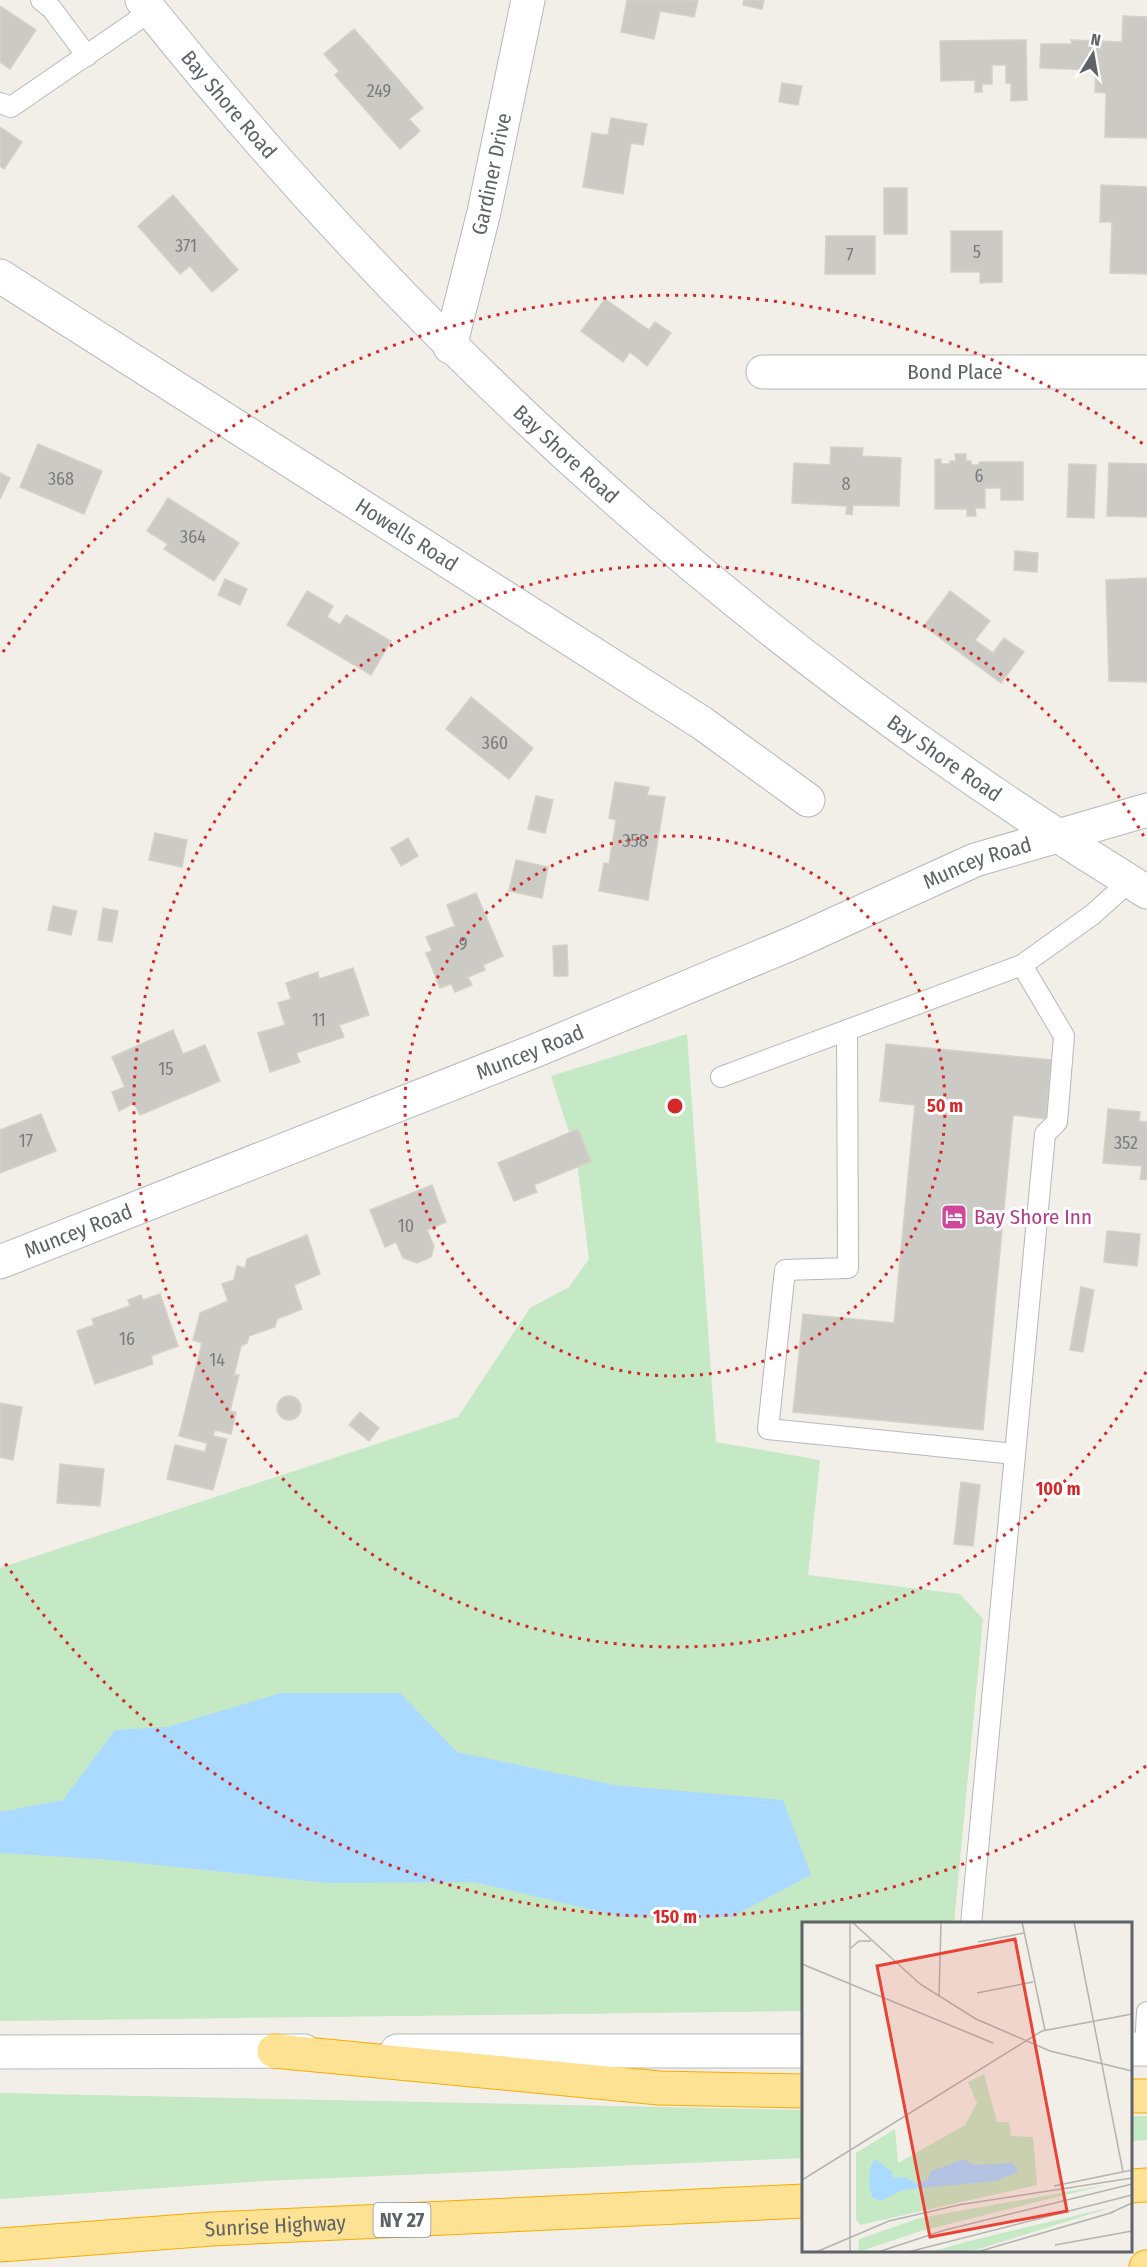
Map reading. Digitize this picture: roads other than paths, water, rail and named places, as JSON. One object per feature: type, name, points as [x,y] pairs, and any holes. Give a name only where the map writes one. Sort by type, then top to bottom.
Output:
[{"type":"highway","points":[[274,2050],[659,2088],[802,2091]]},
{"type":"highway","points":[[1132,2186],[1147,2185]]},
{"type":"highway","name":"Sunrise Highway","points":[[0,2245],[212,2229],[802,2201]]},
{"type":"street","name":"Gardiner Drive","points":[[450,347],[484,212],[528,0]]},
{"type":"street","name":"Bay Shore Road","points":[[146,5],[318,208],[450,347],[584,473],[714,584],[949,765],[1058,836]]},
{"type":"street","name":"Howells Road","points":[[0,276],[692,716],[808,800]]},
{"type":"street","name":"Bond Place","points":[[763,372],[1147,372]]},
{"type":"street","name":"Muncey Road","points":[[0,1262],[537,1050],[795,942],[975,860],[1147,810]]},
{"type":"street","points":[[1058,836],[1138,886]]},
{"type":"street","points":[[0,2052],[802,2050]]},
{"type":"lane","points":[[41,0],[52,9],[87,56]]},
{"type":"lane","points":[[0,103],[11,107],[87,56],[146,5]]},
{"type":"lane","points":[[721,1077],[1022,965],[1092,915],[1138,886]]},
{"type":"lane","points":[[971,1922],[1046,1134],[1057,1122],[1064,1036],[1022,965]]},
{"type":"lane","points":[[847,1030],[848,1268],[785,1270],[768,1429],[1015,1454]]},
{"type":"lane","points":[[1141,2049],[1147,2012]]},
{"type":"water","points":[[281,1693],[400,1693],[457,1752],[614,1785],[783,1800],[811,1875],[731,1917],[623,1917],[474,1882],[329,1883],[100,1859],[0,1853],[0,1812],[63,1800],[115,1730],[168,1727]]},
{"type":"place","name":"Bay Shore Inn","points":[[954,1217]]}]
